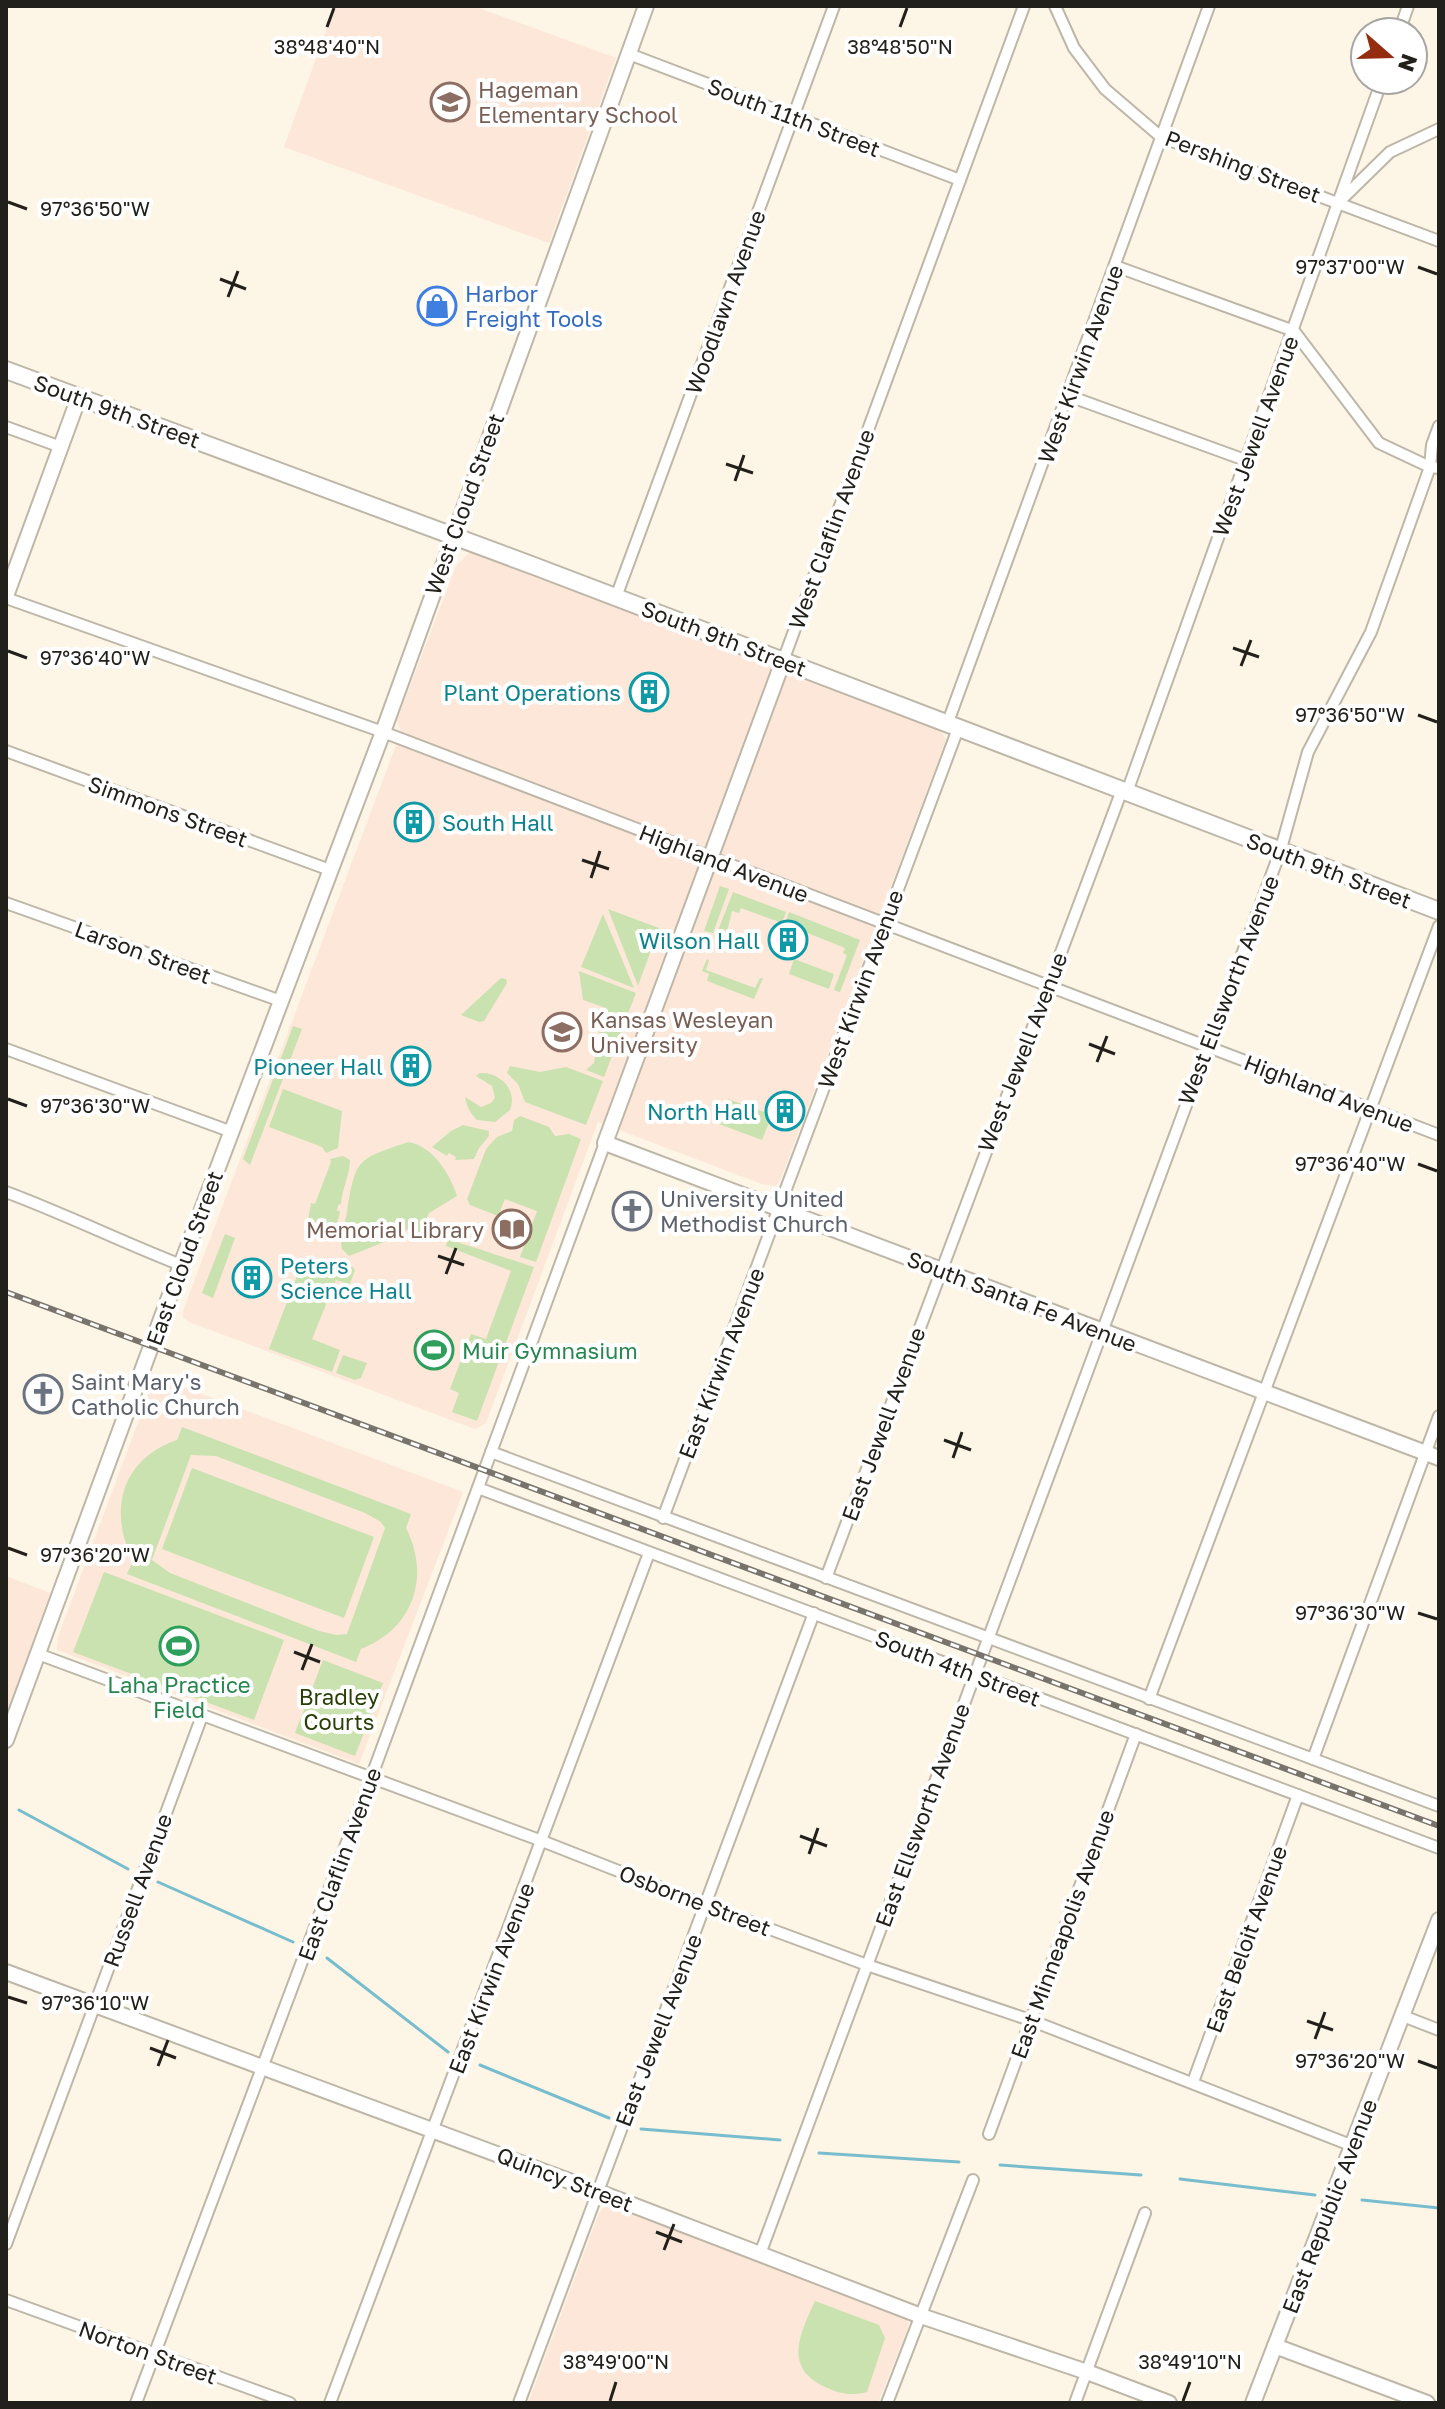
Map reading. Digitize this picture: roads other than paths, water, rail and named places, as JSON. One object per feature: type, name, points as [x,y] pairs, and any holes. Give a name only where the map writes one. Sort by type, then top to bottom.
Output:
[{"type":"main road","name":"West Cloud Street","points":[[281,1001],[383,732],[646,6]]},
{"type":"main road","name":"South 9th Street","points":[[6,370],[954,724],[1439,911]]},
{"type":"main road","points":[[6,597],[79,397]]},
{"type":"main road","name":"West Claflin Avenue","points":[[605,1143],[783,661]]},
{"type":"main road","name":"East Cloud Street","points":[[6,1740],[281,1001]]},
{"type":"main road","name":"South Santa Fe Avenue","points":[[605,1143],[1432,1456]]},
{"type":"main road","name":"East Republic Avenue","points":[[1253,2403],[1439,1920]]},
{"type":"main road","name":"Quincy Street","points":[[6,1972],[434,2130],[921,2316],[1169,2403]]},
{"type":"main road","points":[[1275,2346],[1427,2403]]},
{"type":"street","name":"Woodlawn Avenue","points":[[616,597],[834,6]]},
{"type":"street","name":"West Claflin Avenue","points":[[783,661],[1024,6]]},
{"type":"street","name":"Pershing Street","points":[[1055,6],[1074,48],[1105,89],[1161,137],[1439,241]]},
{"type":"street","name":"West Kirwin Avenue","points":[[779,1208],[884,924],[1209,6]]},
{"type":"street","name":"South 11th Street","points":[[629,54],[960,180]]},
{"type":"street","name":"West Jewell Avenue","points":[[940,1270],[1124,791],[1294,331],[1376,96]]},
{"type":"street","points":[[1338,203],[1390,152],[1439,129]]},
{"type":"street","points":[[1115,266],[1294,331],[1379,443],[1434,468]]},
{"type":"street","points":[[1069,396],[1245,460]]},
{"type":"street","name":"West Ellsworth Avenue","points":[[1101,1332],[1280,852],[1308,752],[1371,632],[1434,468],[1432,445],[1439,426]]},
{"type":"street","points":[[6,427],[61,447]]},
{"type":"street","name":"Highland Avenue","points":[[6,597],[383,732],[1439,1135]]},
{"type":"street","name":"Simmons Street","points":[[6,751],[330,870]]},
{"type":"street","name":"Larson Street","points":[[6,903],[281,1001]]},
{"type":"street","points":[[1149,1699],[1439,926]]},
{"type":"street","points":[[6,1049],[232,1132]]},
{"type":"street","name":"East Claflin Avenue","points":[[136,2403],[264,2067],[605,1143]]},
{"type":"street","points":[[6,1192],[63,1213],[110,1237],[181,1265]]},
{"type":"street","name":"East Kirwin Avenue","points":[[663,1518],[779,1208]]},
{"type":"street","name":"East Jewell Avenue","points":[[826,1578],[940,1270]]},
{"type":"street","name":"East Ellsworth Avenue","points":[[760,2254],[1101,1332]]},
{"type":"street","points":[[1313,1759],[1432,1456],[1439,1416]]},
{"type":"street","name":"South 4th Street","points":[[491,1452],[1439,1806]]},
{"type":"street","name":"South 4th Street","points":[[478,1488],[1439,1848]]},
{"type":"street","name":"East Kirwin Avenue","points":[[330,2403],[649,1553]]},
{"type":"street","name":"East Jewell Avenue","points":[[519,2403],[814,1613]]},
{"type":"street","name":"Osborne Street","points":[[38,1654],[867,1965],[1030,2020],[1353,2146]]},
{"type":"street","name":"Russell Avenue","points":[[6,2244],[202,1716]]},
{"type":"street","name":"East Minneapolis Avenue","points":[[989,2134],[1136,1734]]},
{"type":"street","name":"East Beloit Avenue","points":[[1193,2082],[1298,1795]]},
{"type":"street","points":[[1403,2016],[1439,2030]]},
{"type":"street","points":[[887,2403],[973,2180]]},
{"type":"street","points":[[1075,2403],[1145,2213]]},
{"type":"street","name":"Norton Street","points":[[6,2300],[290,2403]]},
{"type":"waterway","points":[[19,1810],[128,1869]]},
{"type":"waterway","points":[[158,1882],[293,1942]]},
{"type":"waterway","points":[[327,1958],[448,2052]]},
{"type":"waterway","points":[[480,2065],[609,2118]]},
{"type":"waterway","points":[[641,2129],[780,2140]]},
{"type":"waterway","points":[[819,2153],[959,2162]]},
{"type":"waterway","points":[[1000,2165],[1141,2175]]},
{"type":"waterway","points":[[1180,2179],[1315,2195]]},
{"type":"waterway","points":[[1362,2200],[1439,2208]]},
{"type":"railway","points":[[6,1292],[1439,1826]]},
{"type":"place","name":"Hageman Elementary School","points":[[450,102]]},
{"type":"place","name":"Harbor Freight Tools","points":[[437,306]]},
{"type":"place","name":"Plant Operations","points":[[649,692]]},
{"type":"place","name":"South Hall","points":[[414,822]]},
{"type":"place","name":"Wilson Hall","points":[[788,940]]},
{"type":"place","name":"Kansas Wesleyan University","points":[[562,1032]]},
{"type":"place","name":"Pioneer Hall","points":[[411,1066]]},
{"type":"place","name":"North Hall","points":[[785,1111]]},
{"type":"place","name":"University United Methodist Church","points":[[632,1211]]},
{"type":"place","name":"Memorial Library","points":[[512,1229]]},
{"type":"place","name":"Peters Science Hall","points":[[252,1278]]},
{"type":"place","name":"Muir Gymnasium","points":[[434,1350]]},
{"type":"place","name":"Saint Mary's Catholic Church","points":[[43,1394]]},
{"type":"place","name":"Laha Practice Field","points":[[179,1646]]},
{"type":"park label","name":"Bradley Courts","points":[[339,1708]]}]
